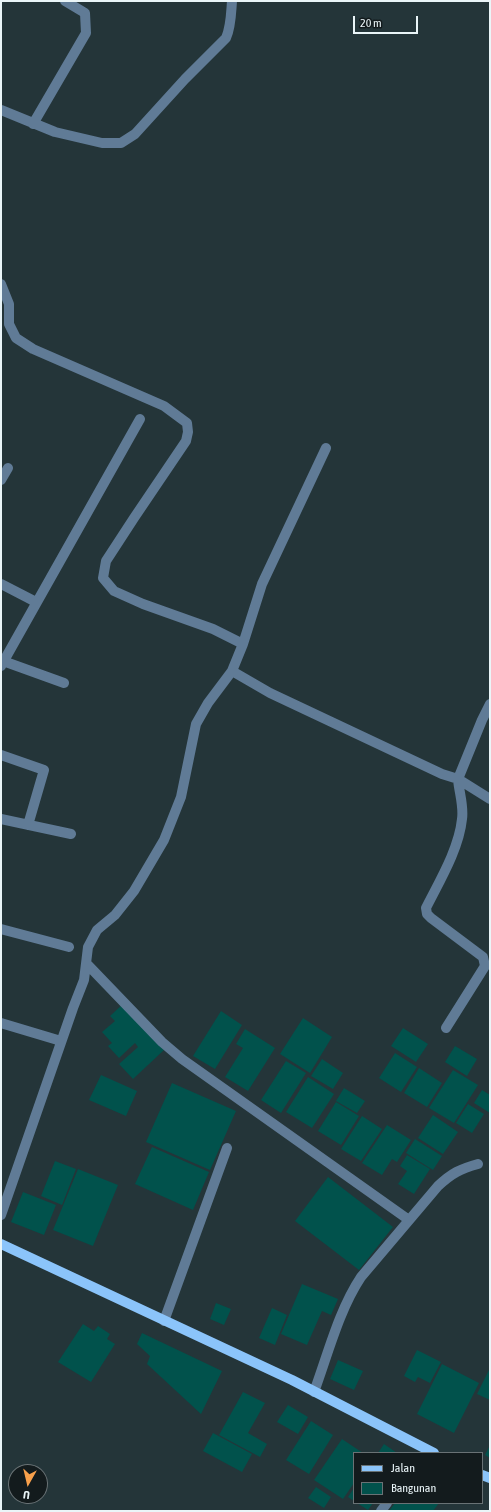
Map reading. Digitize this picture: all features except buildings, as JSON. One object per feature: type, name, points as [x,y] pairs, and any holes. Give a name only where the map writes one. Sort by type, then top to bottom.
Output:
[{"type":"main road","points":[[1,1244],[314,1392],[428,1452]]},
{"type":"street","points":[[33,124],[86,33],[85,14],[65,1]]},
{"type":"street","points":[[2,113],[55,132],[102,143],[121,143],[135,134],[185,78],[226,38],[231,16],[232,1]]},
{"type":"street","points":[[1,284],[9,304],[9,324],[16,338],[40,352],[164,406],[187,423],[188,432],[186,441],[106,561],[103,578],[114,591],[143,604],[213,629],[244,644]]},
{"type":"street","points":[[64,683],[2,663],[140,419]]},
{"type":"street","points":[[1,1215],[61,1041],[84,980],[88,947],[97,930],[115,915],[134,890],[164,840],[181,797],[196,724],[208,703],[232,672],[244,644],[262,584],[326,448]]},
{"type":"street","points":[[1,480],[8,468]]},
{"type":"street","points":[[1,584],[36,602]]},
{"type":"street","points":[[232,672],[270,693],[442,774],[458,779],[490,799]]},
{"type":"street","points":[[446,1028],[485,966],[483,957],[431,918],[427,914],[426,908],[454,852],[462,820],[462,804],[459,796],[458,779],[490,704]]},
{"type":"street","points":[[1,755],[44,770],[28,825]]},
{"type":"street","points":[[1,819],[71,834]]},
{"type":"street","points":[[1,929],[69,947]]},
{"type":"street","points":[[86,963],[162,1042],[182,1059],[409,1220]]},
{"type":"street","points":[[1,1023],[61,1041]]},
{"type":"street","points":[[164,1321],[227,1148]]},
{"type":"street","points":[[314,1392],[344,1308],[361,1276],[449,1175],[461,1168],[478,1164]]}]
